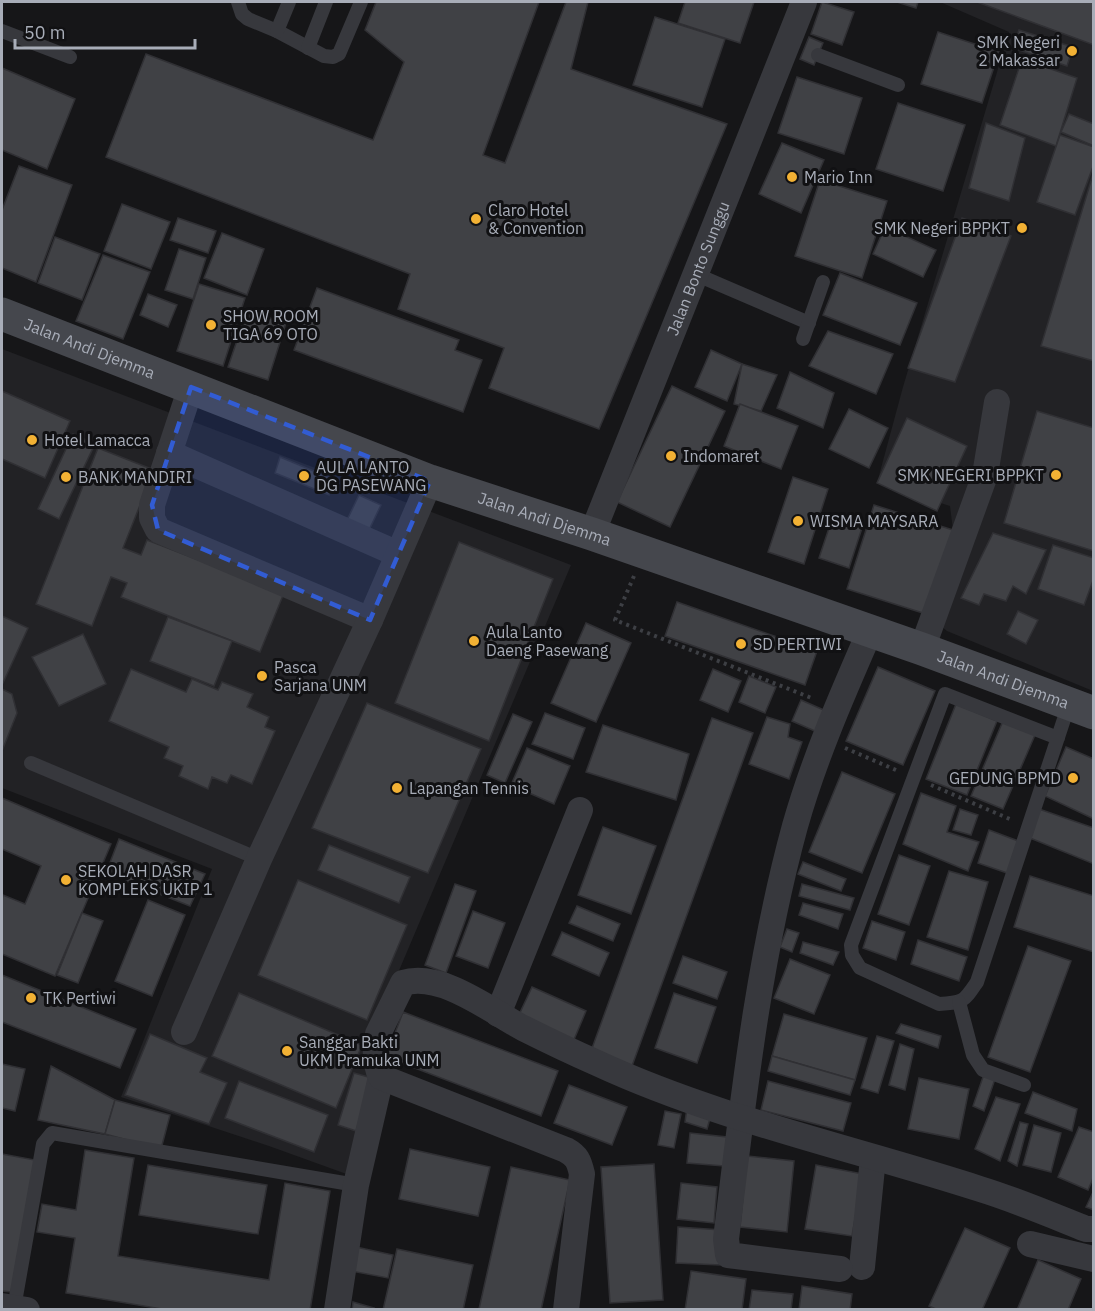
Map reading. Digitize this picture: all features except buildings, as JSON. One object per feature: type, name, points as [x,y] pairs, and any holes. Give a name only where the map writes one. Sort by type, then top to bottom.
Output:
[{"type":"main road","name":"Jalan Andi Djemma","points":[[2,314],[430,481],[592,534],[922,649],[1081,709]]},
{"type":"street","name":"Jalan Bonto Sunggu","points":[[592,534],[695,274],[796,46],[804,2]]},
{"type":"street","points":[[191,387],[152,505],[152,518],[158,530],[370,620]]},
{"type":"street","points":[[922,649],[985,475],[998,402]]},
{"type":"street","points":[[169,453],[399,554]]},
{"type":"street","points":[[184,1032],[259,859],[370,620],[430,481]]},
{"type":"street","points":[[870,631],[825,739],[796,826],[771,929],[756,1010],[741,1116],[726,1239],[728,1255],[851,1268],[873,1158]]},
{"type":"street","points":[[498,1014],[580,810]]},
{"type":"street","points":[[337,1310],[356,1185],[381,1077],[376,1066],[378,1034],[404,983],[422,979],[455,990],[522,1028],[599,1064],[682,1098],[873,1158],[982,1189],[1086,1229],[1094,1229]]},
{"type":"street","points":[[381,1077],[575,1155],[582,1174],[566,1310]]},
{"type":"street","points":[[1030,1244],[1094,1259]]},
{"type":"lane","points":[[238,2],[242,14],[248,19],[277,31],[324,56],[333,57],[339,54],[361,2]]},
{"type":"lane","points":[[277,31],[289,2]]},
{"type":"lane","points":[[308,48],[326,2]]},
{"type":"lane","points":[[2,31],[70,57]]},
{"type":"lane","points":[[818,55],[898,85]]},
{"type":"lane","points":[[695,274],[809,323]]},
{"type":"lane","points":[[803,339],[823,282]]},
{"type":"lane","points":[[1058,738],[945,694],[851,945],[852,955],[860,968],[939,1004],[959,1002],[965,999],[978,982],[1058,738],[1081,709]]},
{"type":"lane","points":[[31,763],[259,859]]},
{"type":"lane","points":[[959,1002],[973,1055],[983,1070],[1024,1085]]},
{"type":"lane","points":[[14,1308],[43,1144],[52,1133],[356,1185]]},
{"type":"path","points":[[644,552],[615,620],[837,708]]},
{"type":"highlighted area","points":[[191,387],[430,481],[370,620],[158,530],[152,505]]},
{"type":"shaded area","name":"SMK Negeri BPPKT","points":[[940,2],[1093,2],[1093,691],[947,631],[926,614],[953,530],[950,506],[877,483],[903,387],[1009,32]]},
{"type":"shaded area","name":"Pasca Sarjana UNM","points":[[2,349],[571,565],[370,1039],[375,1080],[352,1176],[121,1097],[212,869],[2,788]]},
{"type":"place","name":"SMK Negeri 2 Makassar","points":[[1072,51]]},
{"type":"place","name":"Mario Inn","points":[[792,177]]},
{"type":"place","name":"Claro Hotel & Convention","points":[[476,219]]},
{"type":"place","name":"SMK Negeri BPPKT","points":[[1022,228]]},
{"type":"place","name":"SHOW ROOM TIGA 69 OTO","points":[[211,325]]},
{"type":"place","name":"Hotel Lamacca","points":[[32,440]]},
{"type":"place","name":"Indomaret","points":[[671,456]]},
{"type":"place","name":"SMK NEGERI BPPKT","points":[[1056,475]]},
{"type":"place","name":"AULA LANTO DG PASEWANG","points":[[304,476]]},
{"type":"place","name":"BANK MANDIRI","points":[[66,477]]},
{"type":"place","name":"WISMA MAYSARA","points":[[798,521]]},
{"type":"place","name":"Aula Lanto Daeng Pasewang","points":[[474,641]]},
{"type":"place","name":"SD PERTIWI","points":[[741,644]]},
{"type":"place","name":"Pasca Sarjana UNM","points":[[262,676]]},
{"type":"place","name":"GEDUNG BPMD","points":[[1073,778]]},
{"type":"place","name":"Lapangan Tennis","points":[[397,788]]},
{"type":"place","name":"SEKOLAH DASR KOMPLEKS UKIP 1","points":[[66,880]]},
{"type":"place","name":"TK Pertiwi","points":[[31,998]]},
{"type":"place","name":"Sanggar Bakti UKM Pramuka UNM","points":[[287,1051]]}]
